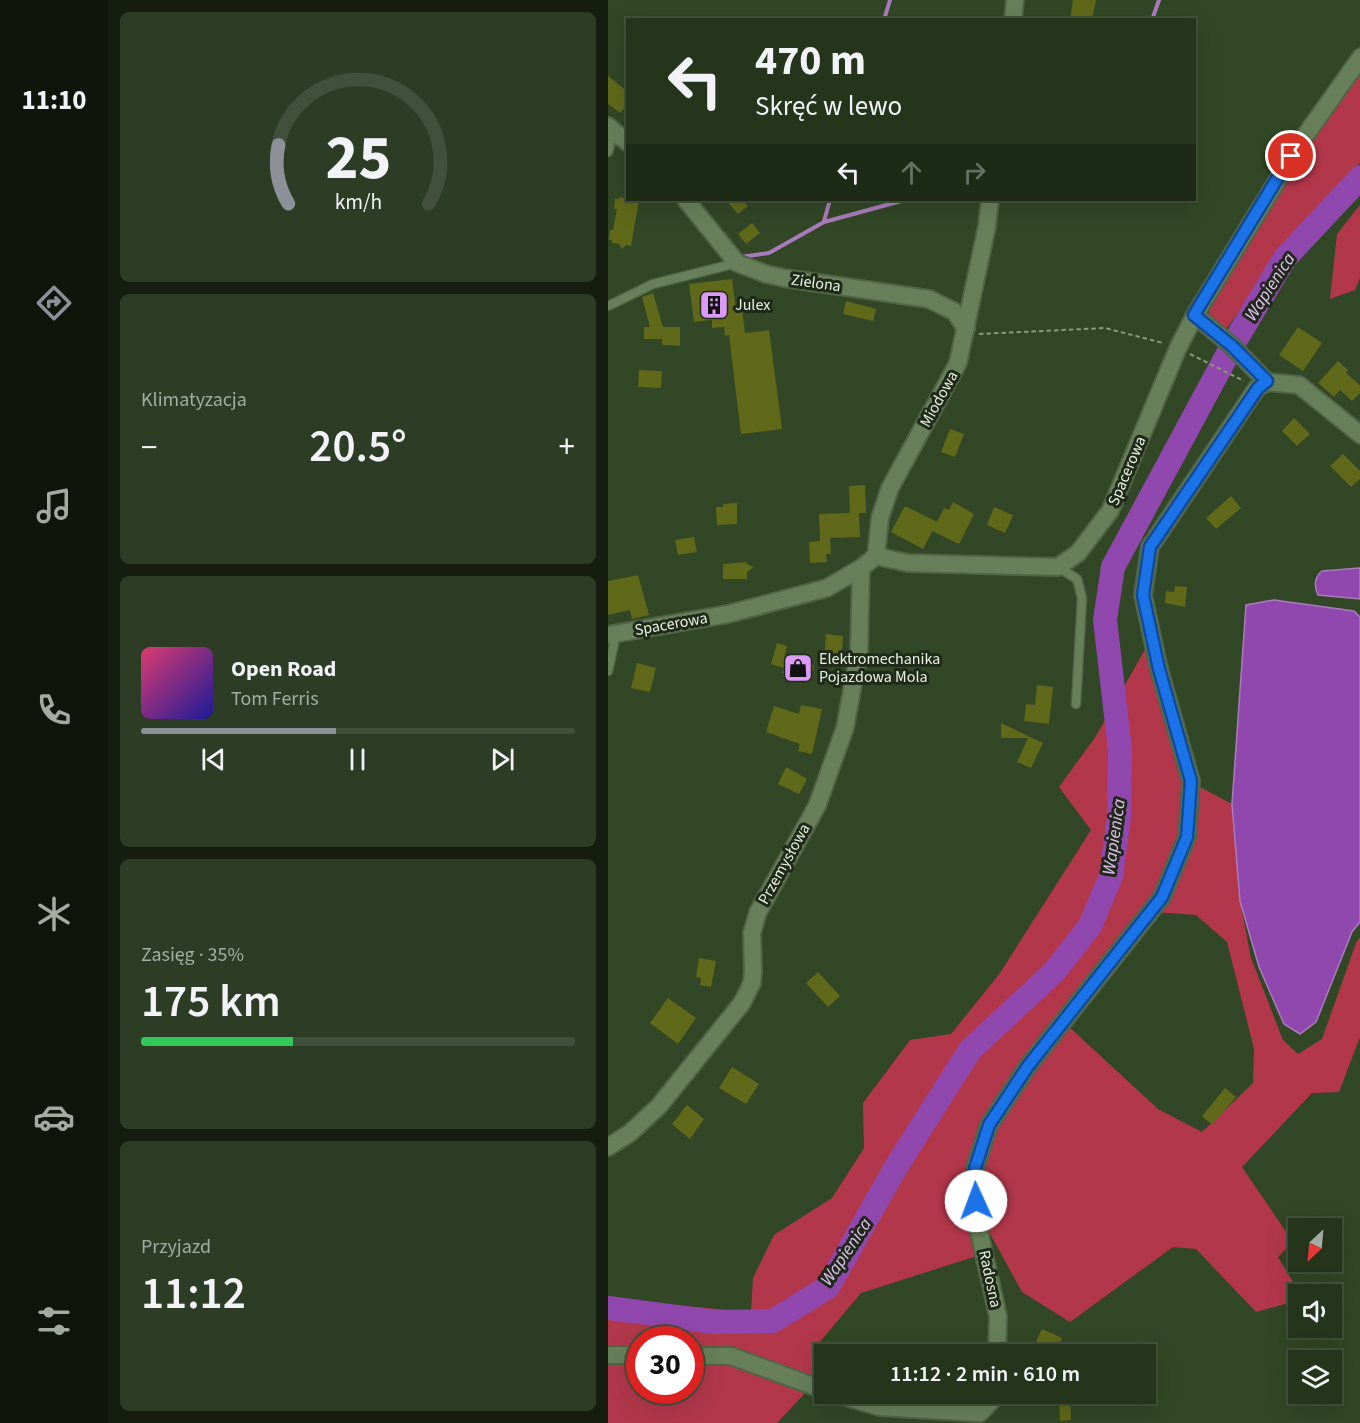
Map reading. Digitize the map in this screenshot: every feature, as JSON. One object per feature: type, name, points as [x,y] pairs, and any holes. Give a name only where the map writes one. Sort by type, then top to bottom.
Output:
[{"type":"street","points":[[1013,18],[1015,0]]},
{"type":"street","name":"Spacerowa","points":[[1058,567],[1078,553],[1110,511],[1194,315],[1302,140],[1361,57]]},
{"type":"street","points":[[611,128],[626,141]]},
{"type":"street","points":[[687,201],[737,263]]},
{"type":"street","name":"Miodowa","points":[[876,556],[880,518],[890,488],[958,363],[990,201]]},
{"type":"street","name":"Zielona","points":[[737,263],[784,279],[929,299],[955,312],[966,330]]},
{"type":"street","points":[[1194,315],[1232,346],[1267,381],[1299,385],[1361,435]]},
{"type":"street","name":"Radosna","points":[[997,1344],[998,1316],[976,1218],[975,1168],[989,1125],[1028,1066],[1162,897],[1187,837],[1191,781],[1159,669],[1143,595],[1150,547],[1258,388],[1267,381]]},
{"type":"street","points":[[876,556],[908,563],[1058,567]]},
{"type":"street","name":"Spacerowa","points":[[612,634],[728,614],[827,588],[861,568],[876,556]]},
{"type":"street","name":"Przemysłowa","points":[[608,1147],[630,1133],[659,1106],[748,993],[753,972],[752,933],[758,912],[817,806],[845,728],[860,652],[861,568]]},
{"type":"street","points":[[608,1355],[626,1355]]},
{"type":"street","points":[[704,1356],[731,1356],[814,1386]]},
{"type":"street","points":[[869,1404],[879,1407],[980,1413],[988,1404]]},
{"type":"lane","points":[[608,152],[611,128]]},
{"type":"lane","points":[[608,306],[653,284],[737,263]]},
{"type":"lane","points":[[1058,567],[1077,579],[1082,597],[1076,704]]},
{"type":"lane","points":[[608,671],[612,634]]},
{"type":"path","points":[[966,330],[975,334],[1009,334],[1105,328],[1178,348]]},
{"type":"path","points":[[1204,361],[1238,378]]},
{"type":"shaded area","points":[[1360,69],[1360,163],[1288,241],[1225,331],[1209,318],[1209,297],[1264,207]]},
{"type":"shaded area","points":[[1360,205],[1360,278],[1355,290],[1330,299],[1337,234]]},
{"type":"shaded area","points":[[1360,568],[1360,599],[1318,595],[1317,576],[1322,571]]},
{"type":"shaded area","points":[[1274,600],[1354,611],[1360,617],[1360,922],[1352,932],[1316,1022],[1300,1034],[1284,1024],[1259,967],[1240,901],[1232,804],[1246,605]]},
{"type":"shaded area","points":[[1147,646],[1185,779],[1232,804],[1240,901],[1251,958],[1283,1040],[1298,1054],[1322,1039],[1360,937],[1360,1037],[1339,1092],[1312,1093],[1242,1167],[1288,1235],[1288,1247],[1278,1257],[1294,1284],[1288,1284],[1288,1301],[1285,1304],[1256,1312],[1196,1249],[1173,1247],[1070,1322],[1022,1292],[981,1217],[980,1169],[993,1126],[1066,1024],[1158,1109],[1202,1132],[1253,1083],[1254,1049],[1227,942],[1196,915],[1141,911],[1025,1063],[971,1167],[980,1255],[861,1293],[818,1344],[814,1344],[814,1382],[704,1356],[704,1326],[626,1326],[626,1352],[608,1352],[608,1299],[751,1312],[753,1278],[774,1235],[832,1198],[864,1148],[863,1103],[910,1040],[951,1034],[1000,973],[1091,830],[1059,787],[1096,736]]},
{"type":"shaded area","points":[[608,1360],[626,1360],[626,1404],[704,1404],[704,1360],[731,1360],[808,1390],[777,1423],[608,1423]]},
{"type":"building","points":[[1073,0],[1096,0],[1092,18],[1070,18]]},
{"type":"building","points":[[608,76],[626,90],[626,106],[620,113],[608,104]]},
{"type":"building","points":[[619,197],[626,198],[626,201],[639,201],[631,246],[626,245],[622,249],[619,244],[609,240],[617,209],[614,209],[615,199]]},
{"type":"building","points":[[727,201],[744,201],[748,206],[738,214]]},
{"type":"building","points":[[752,223],[760,233],[746,244],[738,234]]},
{"type":"building","points":[[732,279],[736,309],[742,309],[745,333],[769,330],[782,429],[741,434],[729,335],[725,336],[724,327],[712,328],[712,320],[694,322],[689,284]]},
{"type":"building","points":[[653,293],[663,327],[680,327],[680,346],[662,345],[662,339],[644,339],[644,327],[650,327],[642,297]]},
{"type":"building","points":[[846,301],[876,309],[873,321],[843,314]]},
{"type":"building","points":[[1298,327],[1322,343],[1303,371],[1279,355]]},
{"type":"building","points":[[1338,361],[1348,370],[1346,373],[1361,386],[1361,392],[1352,401],[1340,390],[1334,397],[1318,383]]},
{"type":"building","points":[[639,370],[662,371],[661,388],[638,387]]},
{"type":"building","points":[[1294,418],[1310,434],[1297,446],[1282,431]]},
{"type":"building","points":[[950,429],[964,434],[955,457],[941,452]]},
{"type":"building","points":[[1343,454],[1361,472],[1361,478],[1351,487],[1330,466]]},
{"type":"building","points":[[865,485],[866,513],[859,513],[860,537],[830,538],[831,554],[826,554],[827,562],[810,563],[809,542],[820,541],[819,514],[850,513],[849,486]]},
{"type":"building","points":[[1231,496],[1241,508],[1216,529],[1206,518]]},
{"type":"building","points":[[953,502],[974,514],[959,544],[932,531],[923,549],[891,532],[905,506],[937,522],[944,508],[949,510]]},
{"type":"building","points":[[737,503],[737,524],[717,525],[716,507]]},
{"type":"building","points":[[994,507],[1013,515],[1005,533],[987,525]]},
{"type":"building","points":[[694,537],[697,552],[678,555],[675,540]]},
{"type":"building","points":[[747,562],[754,567],[747,572],[747,579],[723,579],[723,564]]},
{"type":"building","points":[[638,575],[649,615],[632,619],[630,610],[608,615],[608,581]]},
{"type":"building","points":[[1175,586],[1187,587],[1185,607],[1165,603],[1166,591],[1174,592]]},
{"type":"building","points":[[826,634],[843,636],[841,664],[824,663]]},
{"type":"building","name":"Elektromechanika Pojazdowa Mola","points":[[777,643],[787,646],[784,658],[814,665],[810,681],[782,673],[784,668],[771,664]]},
{"type":"building","points":[[637,663],[656,668],[650,692],[631,688]]},
{"type":"building","points":[[1037,685],[1053,687],[1049,724],[1024,721],[1026,704],[1035,705]]},
{"type":"building","points":[[801,705],[822,709],[812,754],[798,751],[800,744],[766,732],[774,706],[799,714]]},
{"type":"building","points":[[1001,723],[1043,743],[1031,768],[1017,762],[1028,738],[1001,738]]},
{"type":"building","points":[[786,767],[807,779],[799,794],[778,784]]},
{"type":"building","points":[[699,958],[716,961],[711,987],[700,985],[701,978],[696,977]]},
{"type":"building","points":[[818,972],[840,996],[828,1007],[806,983]]},
{"type":"building","points":[[668,998],[696,1018],[678,1044],[650,1023]]},
{"type":"building","points":[[732,1067],[759,1084],[746,1104],[719,1088]]},
{"type":"building","points":[[1225,1088],[1236,1097],[1212,1125],[1202,1116]]},
{"type":"building","points":[[687,1105],[704,1119],[690,1139],[672,1124]]},
{"type":"building","points":[[1042,1329],[1062,1338],[1059,1344],[1035,1344]]},
{"type":"building","points":[[1059,1404],[1070,1404],[1071,1420],[1060,1421]]},
{"type":"waterway","points":[[885,18],[890,0]]},
{"type":"waterway","points":[[1153,18],[1159,0]]},
{"type":"waterway","name":"Wapienica","points":[[608,1308],[715,1322],[773,1321],[828,1287],[896,1167],[970,1050],[1054,972],[1090,926],[1111,876],[1119,817],[1120,750],[1105,620],[1113,567],[1232,346],[1285,258],[1361,177]]},
{"type":"waterway","points":[[824,221],[830,201]]},
{"type":"waterway","points":[[740,257],[769,253],[824,222],[901,201]]},
{"type":"place","name":"Julex","points":[[714,305]]},
{"type":"place","name":"Elektromechanika Pojazdowa Mola","points":[[798,668]]},
{"type":"route","points":[[976,1201],[975,1168],[989,1125],[1028,1066],[1162,897],[1187,837],[1191,781],[1159,669],[1143,595],[1150,547],[1258,388],[1267,381],[1232,346],[1194,315],[1291,156]]}]
